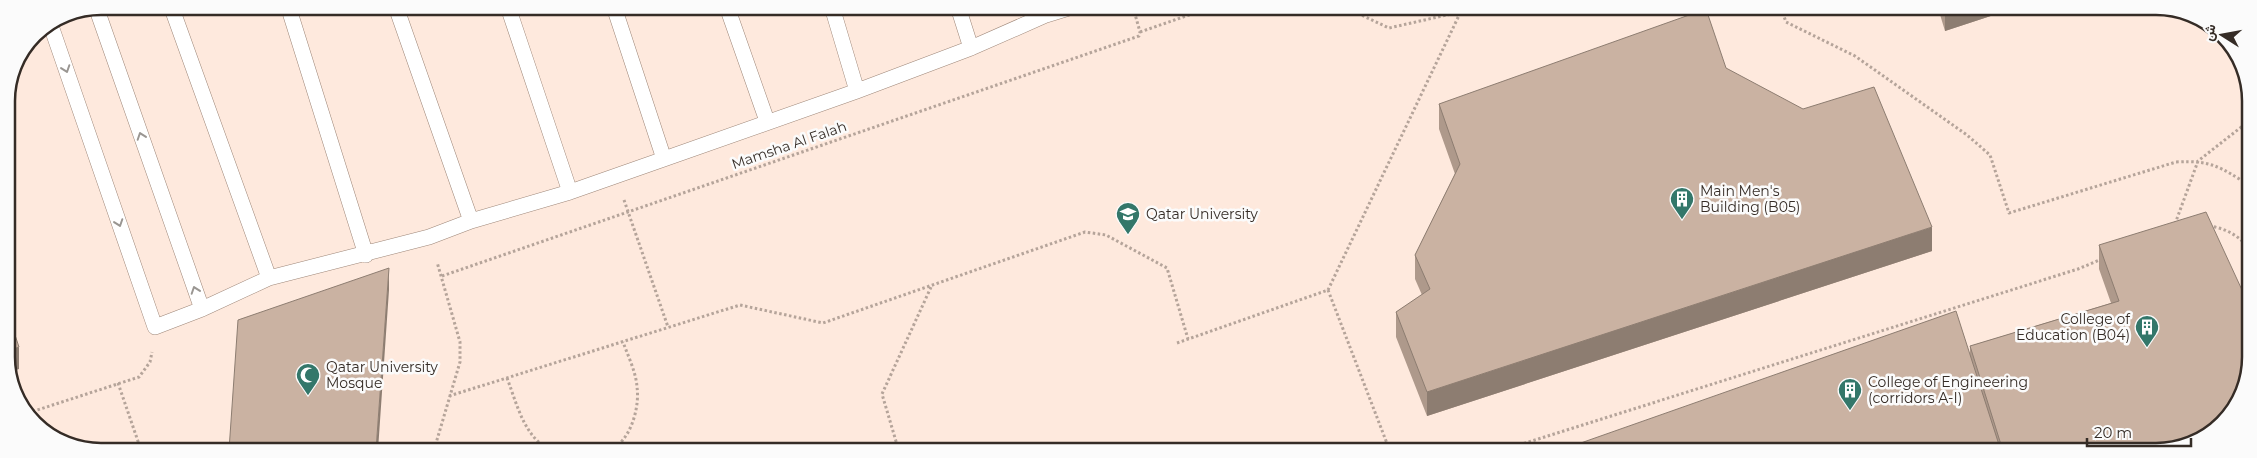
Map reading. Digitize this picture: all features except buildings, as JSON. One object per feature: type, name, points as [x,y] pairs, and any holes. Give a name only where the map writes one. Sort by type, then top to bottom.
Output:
[{"type":"lane","points":[[99,15],[202,308]]},
{"type":"lane","points":[[174,15],[269,278]]},
{"type":"lane","points":[[291,15],[366,255]]},
{"type":"lane","points":[[399,15],[471,222]]},
{"type":"lane","points":[[511,15],[570,192]]},
{"type":"lane","points":[[617,15],[664,159]]},
{"type":"lane","points":[[730,15],[767,121]]},
{"type":"lane","points":[[834,15],[857,91]]},
{"type":"lane","points":[[961,15],[971,48]]},
{"type":"lane","points":[[52,30],[155,327],[269,278],[366,255],[429,237],[471,222],[570,192],[767,121],[857,91],[971,48],[1037,15]]},
{"type":"path","points":[[1135,15],[1140,32]]},
{"type":"path","name":"Mamsha Al Falah","points":[[442,276],[1139,36],[1140,32],[1189,15]]},
{"type":"path","points":[[1361,15],[1388,28],[1439,15]]},
{"type":"path","points":[[1177,343],[1328,290],[1459,15]]},
{"type":"path","points":[[1784,15],[1786,22],[1855,56],[1967,135],[1990,155],[2009,213],[2176,162],[2198,161],[2219,166],[2242,181]]},
{"type":"path","points":[[2169,228],[2176,223],[2198,161],[2242,126]]},
{"type":"path","points":[[616,176],[668,327]]},
{"type":"path","points":[[2176,223],[2185,224]]},
{"type":"path","points":[[2204,226],[2222,228],[2242,241]]},
{"type":"path","points":[[449,396],[740,305],[823,324],[932,284],[1085,232],[1106,235],[1167,268],[1188,338]]},
{"type":"path","points":[[429,237],[460,342],[460,362],[436,443]]},
{"type":"path","points":[[1525,443],[2078,269],[2104,259]]},
{"type":"path","points":[[895,443],[882,394],[932,284]]},
{"type":"path","points":[[1328,290],[1387,443]]},
{"type":"path","points":[[34,411],[139,377],[150,362],[155,327]]},
{"type":"path","points":[[622,443],[629,432],[636,409],[638,387],[624,342]]},
{"type":"path","points":[[507,378],[528,430],[539,443]]},
{"type":"path","points":[[118,383],[139,443]]},
{"type":"place","name":"Main Men's Building (B05)","points":[[1682,220]]},
{"type":"place","name":"Qatar University","points":[[1128,235]]},
{"type":"place","name":"College of Education (B04)","points":[[2147,348]]},
{"type":"place","name":"Qatar University Mosque","points":[[308,396]]},
{"type":"place","name":"College of Engineering (corridors A-I)","points":[[1850,411]]}]
